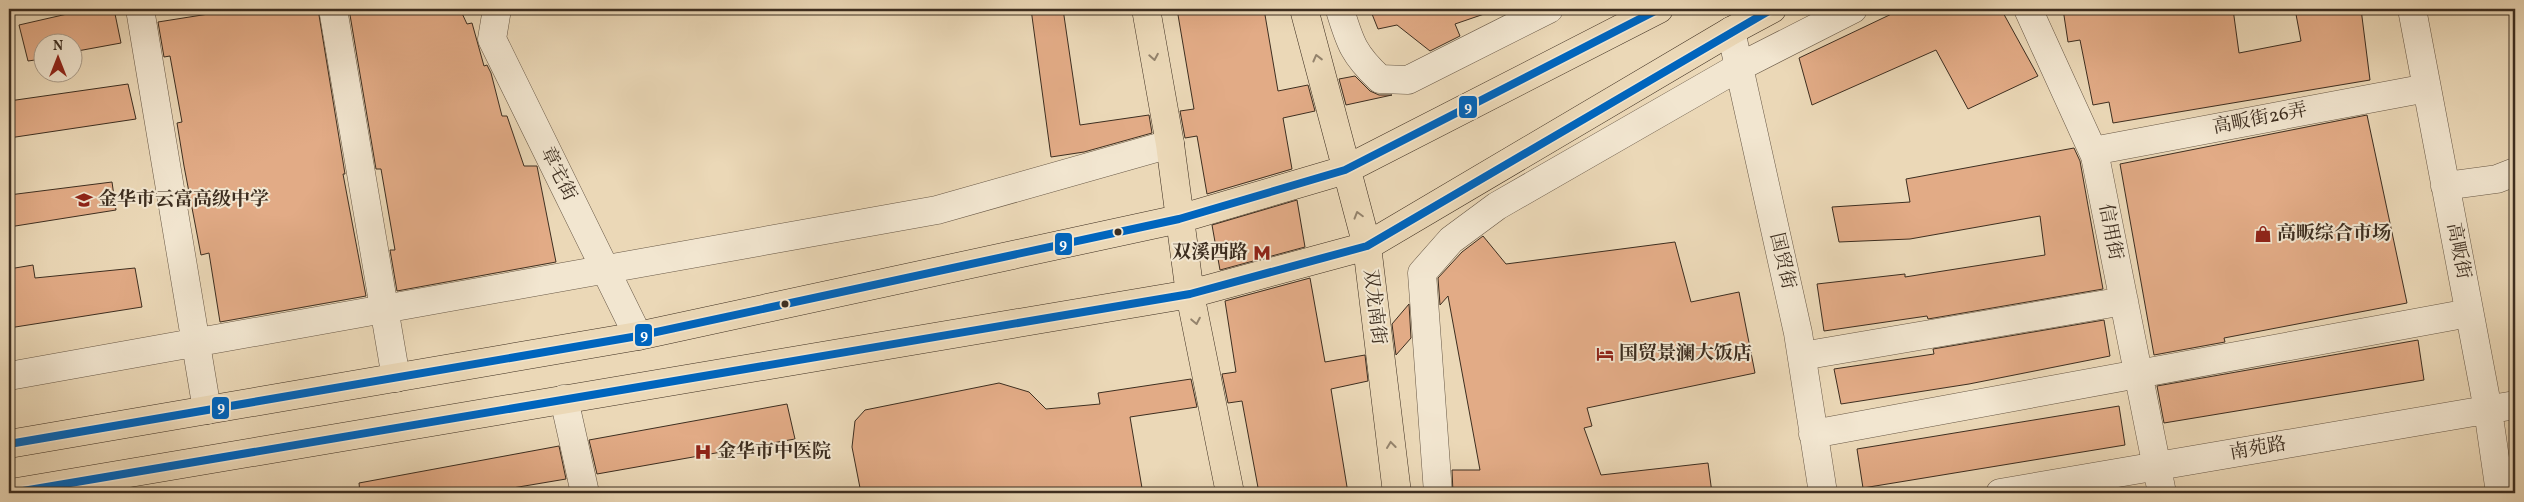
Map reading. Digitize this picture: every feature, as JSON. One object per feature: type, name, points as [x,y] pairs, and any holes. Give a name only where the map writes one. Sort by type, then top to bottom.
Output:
[{"type":"main road","points":[[1146,9],[1170,144],[1190,294],[1230,493]]},
{"type":"main road","name":"双龙南街","points":[[1304,9],[1367,246],[1397,493]]},
{"type":"main road","points":[[9,444],[638,336],[1179,218],[1346,170],[1659,9]]},
{"type":"main road","points":[[11,493],[1190,294],[1367,246],[1731,31],[1772,9]]},
{"type":"street","points":[[140,9],[207,410]]},
{"type":"street","points":[[333,9],[396,378]]},
{"type":"street","name":"章宅街","points":[[497,9],[492,39],[638,336]]},
{"type":"street","points":[[1340,10],[1351,46],[1363,63],[1380,80],[1408,80],[1549,9]]},
{"type":"street","points":[[1438,493],[1422,273],[1451,240],[1497,206],[1739,67],[1853,9]]},
{"type":"street","name":"信用街","points":[[2028,9],[2093,151],[2162,493]]},
{"type":"street","name":"高畈街","points":[[2412,9],[2488,410],[2500,493]]},
{"type":"street","name":"国贸街","points":[[1731,31],[1802,356],[1823,493]]},
{"type":"street","name":"高畈街26弄","points":[[2093,151],[2427,88]]},
{"type":"street","points":[[9,376],[937,210],[1170,144]]},
{"type":"street","points":[[2445,186],[2497,179],[2515,172]]},
{"type":"street","points":[[1802,356],[2124,301]]},
{"type":"street","points":[[1814,434],[2470,313]]},
{"type":"street","points":[[564,399],[585,493]]},
{"type":"street","name":"南苑路","points":[[2000,493],[2515,405]]},
{"type":"building","points":[[89,9],[114,9],[121,43],[82,50],[82,32],[32,32],[32,60],[28,61],[19,25]]},
{"type":"building","points":[[240,9],[318,9],[345,174],[343,174],[366,296],[220,322],[209,253],[201,255],[177,123],[182,122],[170,56],[164,57],[158,22]]},
{"type":"building","points":[[349,9],[460,9],[467,24],[472,23],[484,66],[487,65],[491,73],[502,116],[507,116],[524,166],[537,166],[556,262],[397,291],[390,250],[395,250],[381,169],[376,169]]},
{"type":"building","points":[[1031,9],[1063,9],[1080,125],[1149,115],[1152,133],[1084,152],[1051,157]]},
{"type":"building","points":[[1177,9],[1264,9],[1278,91],[1308,85],[1315,111],[1283,118],[1292,169],[1207,194],[1197,136],[1185,138],[1180,111],[1194,109]]},
{"type":"building","points":[[1370,9],[1490,9],[1490,12],[1455,24],[1460,36],[1430,51],[1397,25],[1378,29]]},
{"type":"building","points":[[1902,9],[2001,9],[2038,76],[1968,109],[1936,50],[1812,105],[1799,58]]},
{"type":"building","points":[[2063,9],[2233,9],[2239,53],[2301,41],[2295,9],[2361,9],[2370,80],[2113,123],[2109,102],[2093,105],[2080,40],[2068,42]]},
{"type":"building","points":[[1355,76],[1370,91],[1379,95],[1392,95],[1346,105],[1339,79]]},
{"type":"building","points":[[128,84],[136,119],[9,138],[9,101]]},
{"type":"building","name":"高畈综合市场","points":[[2367,115],[2407,303],[2224,338],[2225,342],[2154,355],[2120,164]]},
{"type":"building","points":[[2074,148],[2080,161],[2103,289],[1928,319],[1927,316],[1824,331],[1817,284],[1905,274],[1905,277],[2045,255],[2040,216],[1910,239],[1839,242],[1832,207],[1910,202],[1906,179]]},
{"type":"building","points":[[112,182],[116,210],[9,227],[9,195]]},
{"type":"building","points":[[1297,200],[1305,247],[1220,270],[1212,225]]},
{"type":"building","name":"国贸景澜大饭店","points":[[1483,236],[1506,264],[1675,242],[1691,302],[1739,292],[1755,373],[1587,408],[1592,426],[1584,428],[1601,475],[1708,463],[1712,493],[1453,493],[1452,470],[1480,470],[1448,296],[1440,305],[1438,278],[1462,252]]},
{"type":"building","points":[[33,265],[35,278],[135,268],[142,307],[9,328],[9,269]]},
{"type":"building","points":[[1310,278],[1325,362],[1365,355],[1368,381],[1331,389],[1348,493],[1259,493],[1242,401],[1228,403],[1222,374],[1236,372],[1225,301]]},
{"type":"building","points":[[1409,304],[1411,338],[1396,355],[1392,324]]},
{"type":"building","points":[[2104,320],[2110,356],[1969,384],[1841,404],[1834,369],[1934,354],[1933,349]]},
{"type":"building","points":[[2418,340],[2424,380],[2164,423],[2157,386]]},
{"type":"building","points":[[1191,379],[1197,407],[1130,417],[1142,488],[1108,493],[861,493],[852,447],[855,421],[865,410],[999,383],[1029,392],[1046,409],[1100,404],[1098,393]]},
{"type":"building","points":[[787,404],[795,439],[597,474],[589,440]]},
{"type":"building","points":[[2119,406],[2125,445],[1863,488],[1857,449]]},
{"type":"building","points":[[559,446],[566,479],[483,493],[360,493],[359,483]]},
{"type":"transit line","name":"9","points":[[9,444],[638,336],[1179,219],[1345,170],[1659,9]]},
{"type":"transit line","name":"9","points":[[11,493],[1190,294],[1367,246],[1772,9]]},
{"type":"place","name":"金华市云富高级中学","points":[[84,200]]},
{"type":"place","name":"高畈综合市场","points":[[2263,234]]},
{"type":"place","name":"双溪西路","points":[[1262,253]]},
{"type":"place","name":"国贸景澜大饭店","points":[[1605,354]]},
{"type":"place","name":"金华市中医院","points":[[703,452]]}]
